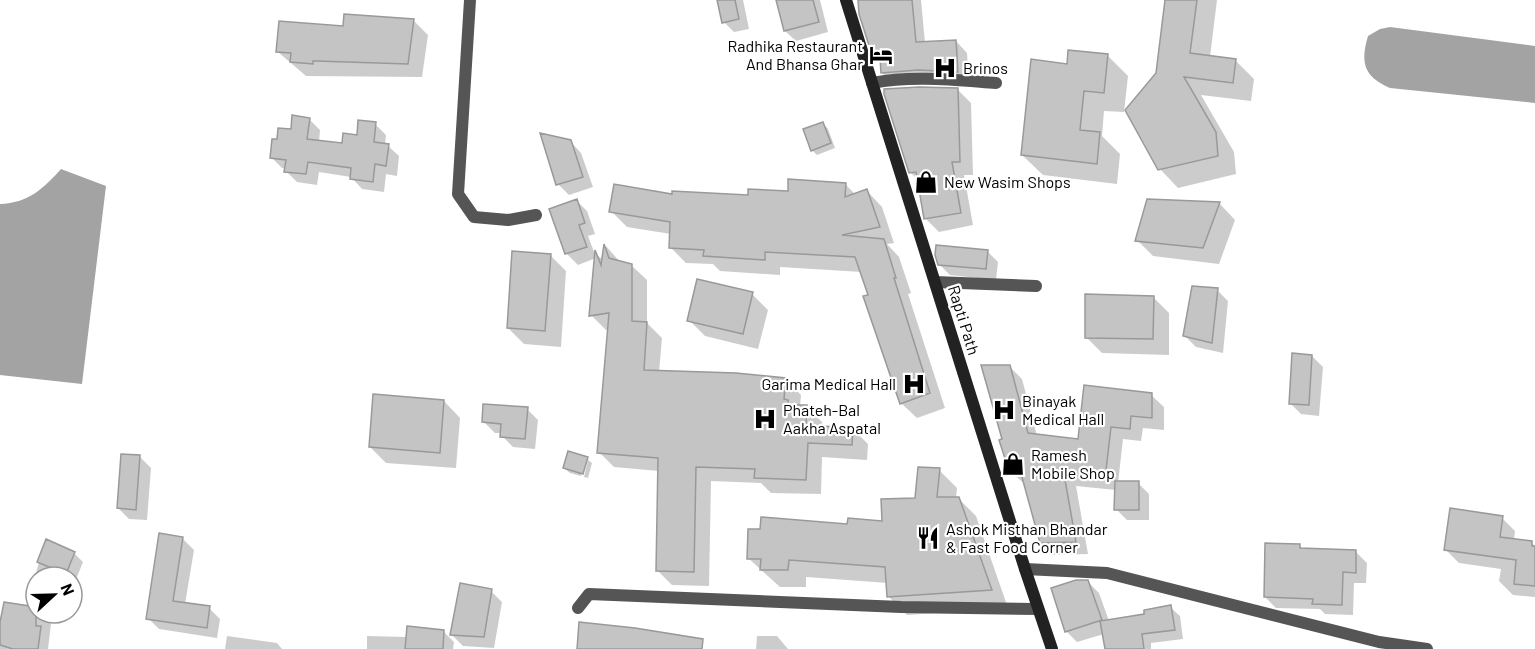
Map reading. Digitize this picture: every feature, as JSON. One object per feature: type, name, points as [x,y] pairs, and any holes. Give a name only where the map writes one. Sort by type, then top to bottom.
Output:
[{"type":"main road","name":"Rapti Path","points":[[846,0],[1052,649]]},
{"type":"street","points":[[470,0],[458,194],[474,217],[508,220],[536,215]]},
{"type":"street","points":[[872,83],[886,80],[935,79],[996,83]]},
{"type":"street","points":[[935,282],[1036,286]]},
{"type":"street","points":[[1025,569],[1107,573],[1379,642],[1427,649]]},
{"type":"street","points":[[578,608],[589,594],[901,607],[1038,609]]},
{"type":"shaded area","points":[[1390,27],[1535,46],[1535,103],[1390,88],[1381,84],[1366,68],[1364,54],[1368,36],[1380,29]]},
{"type":"shaded area","points":[[61,169],[106,186],[82,384],[0,375],[0,204],[19,201],[34,194]]},
{"type":"building","points":[[717,0],[735,0],[739,19],[722,23]]},
{"type":"building","points":[[776,0],[813,0],[819,22],[784,31]]},
{"type":"building","points":[[858,0],[912,0],[916,42],[956,40],[958,72],[918,70],[881,73],[880,58],[873,58],[859,14]]},
{"type":"building","points":[[1165,0],[1197,0],[1190,53],[1236,59],[1233,83],[1184,77],[1216,132],[1218,156],[1158,170],[1125,110],[1156,73]]},
{"type":"building","points":[[344,14],[414,19],[408,64],[290,62],[291,53],[276,52],[279,21],[343,26]]},
{"type":"building","points":[[1068,50],[1108,54],[1104,93],[1084,91],[1080,130],[1100,132],[1097,164],[1021,155],[1031,59],[1067,64]]},
{"type":"building","points":[[958,88],[960,162],[952,162],[961,213],[924,219],[916,172],[909,173],[884,94],[884,89]]},
{"type":"building","points":[[292,115],[310,118],[307,139],[342,143],[343,133],[357,135],[358,120],[376,122],[374,142],[389,144],[386,166],[375,164],[373,182],[350,179],[351,168],[308,162],[306,174],[284,172],[286,160],[270,158],[272,139],[277,139],[278,128],[291,129]]},
{"type":"building","points":[[823,122],[831,143],[811,151],[803,129]]},
{"type":"building","points":[[540,133],[571,140],[583,177],[556,185]]},
{"type":"building","points":[[788,179],[846,183],[845,197],[867,189],[880,227],[842,235],[884,239],[930,393],[900,404],[863,296],[868,295],[855,257],[765,252],[765,260],[703,256],[704,250],[669,248],[670,222],[609,212],[614,184],[672,194],[672,191],[748,195],[748,189],[788,191]]},
{"type":"building","points":[[577,199],[585,223],[579,225],[587,247],[565,254],[549,209]]},
{"type":"building","points":[[1147,199],[1220,202],[1203,248],[1135,241]]},
{"type":"building","points":[[604,244],[609,258],[632,264],[632,321],[647,322],[644,370],[736,373],[786,378],[784,399],[788,400],[788,405],[807,405],[806,425],[853,428],[852,445],[808,443],[806,480],[754,478],[755,469],[696,467],[694,572],[656,571],[658,458],[597,453],[609,313],[589,316],[595,250],[601,265]]},
{"type":"building","points":[[936,245],[988,250],[986,269],[938,265],[935,255]]},
{"type":"building","points":[[512,251],[551,254],[545,331],[507,328]]},
{"type":"building","points":[[697,279],[753,292],[743,334],[687,321]]},
{"type":"building","points":[[1192,286],[1218,288],[1212,343],[1183,336]]},
{"type":"building","points":[[1085,294],[1154,296],[1153,339],[1085,338]]},
{"type":"building","points":[[1292,353],[1312,355],[1309,405],[1289,404]]},
{"type":"building","points":[[981,365],[1010,365],[1028,433],[1078,439],[1084,385],[1152,393],[1152,418],[1131,416],[1130,429],[1111,427],[1105,479],[1064,474],[1076,542],[1040,543],[1020,470],[1010,474],[999,440],[1002,439]]},
{"type":"building","points":[[373,394],[444,400],[440,453],[369,447]]},
{"type":"building","points":[[483,404],[528,407],[525,439],[500,437],[501,424],[482,422]]},
{"type":"building","points":[[568,451],[588,457],[583,474],[563,468]]},
{"type":"building","points":[[121,454],[140,455],[136,510],[117,508]]},
{"type":"building","points":[[918,467],[940,468],[937,497],[959,497],[992,590],[887,597],[885,567],[789,560],[788,570],[760,570],[761,559],[747,559],[748,529],[760,529],[761,517],[847,524],[848,518],[882,521],[881,499],[915,498]]},
{"type":"building","points":[[1115,481],[1139,481],[1139,510],[1114,510]]},
{"type":"building","points":[[1450,508],[1503,516],[1500,537],[1532,541],[1532,546],[1535,546],[1535,586],[1514,584],[1516,560],[1444,550]]},
{"type":"building","points":[[159,533],[183,537],[173,601],[210,606],[207,628],[146,619]]},
{"type":"building","points":[[46,539],[75,552],[70,565],[44,565],[37,562]]},
{"type":"building","points":[[1265,543],[1300,544],[1300,548],[1356,550],[1356,573],[1343,572],[1342,605],[1312,604],[1313,599],[1264,597]]},
{"type":"building","points":[[1076,580],[1088,580],[1102,620],[1065,632],[1051,588]]},
{"type":"building","points":[[460,583],[492,589],[484,637],[450,635]]},
{"type":"building","points":[[4,602],[24,605],[24,625],[41,626],[38,649],[13,649],[0,645],[0,622]]},
{"type":"building","points":[[1171,605],[1175,630],[1142,634],[1144,649],[1105,649],[1100,621],[1144,614],[1144,610]]},
{"type":"building","points":[[579,622],[703,639],[702,649],[577,649]]},
{"type":"building","points":[[407,626],[444,630],[443,649],[405,649]]},
{"type":"place","name":"Radhika Restaurant And Bhansa Ghar","points":[[881,55]]},
{"type":"place","name":"Brinos","points":[[945,68]]},
{"type":"place","name":"New Wasim Shops","points":[[926,182]]},
{"type":"place","name":"Garima Medical Hall","points":[[914,384]]},
{"type":"place","name":"Binayak Medical Hall","points":[[1004,410]]},
{"type":"place","name":"Phateh-Bal Aakha Aspatal","points":[[765,419]]},
{"type":"place","name":"Ramesh Mobile Shop","points":[[1013,464]]},
{"type":"place","name":"Ashok Misthan Bhandar & Fast Food Corner","points":[[928,538]]}]
